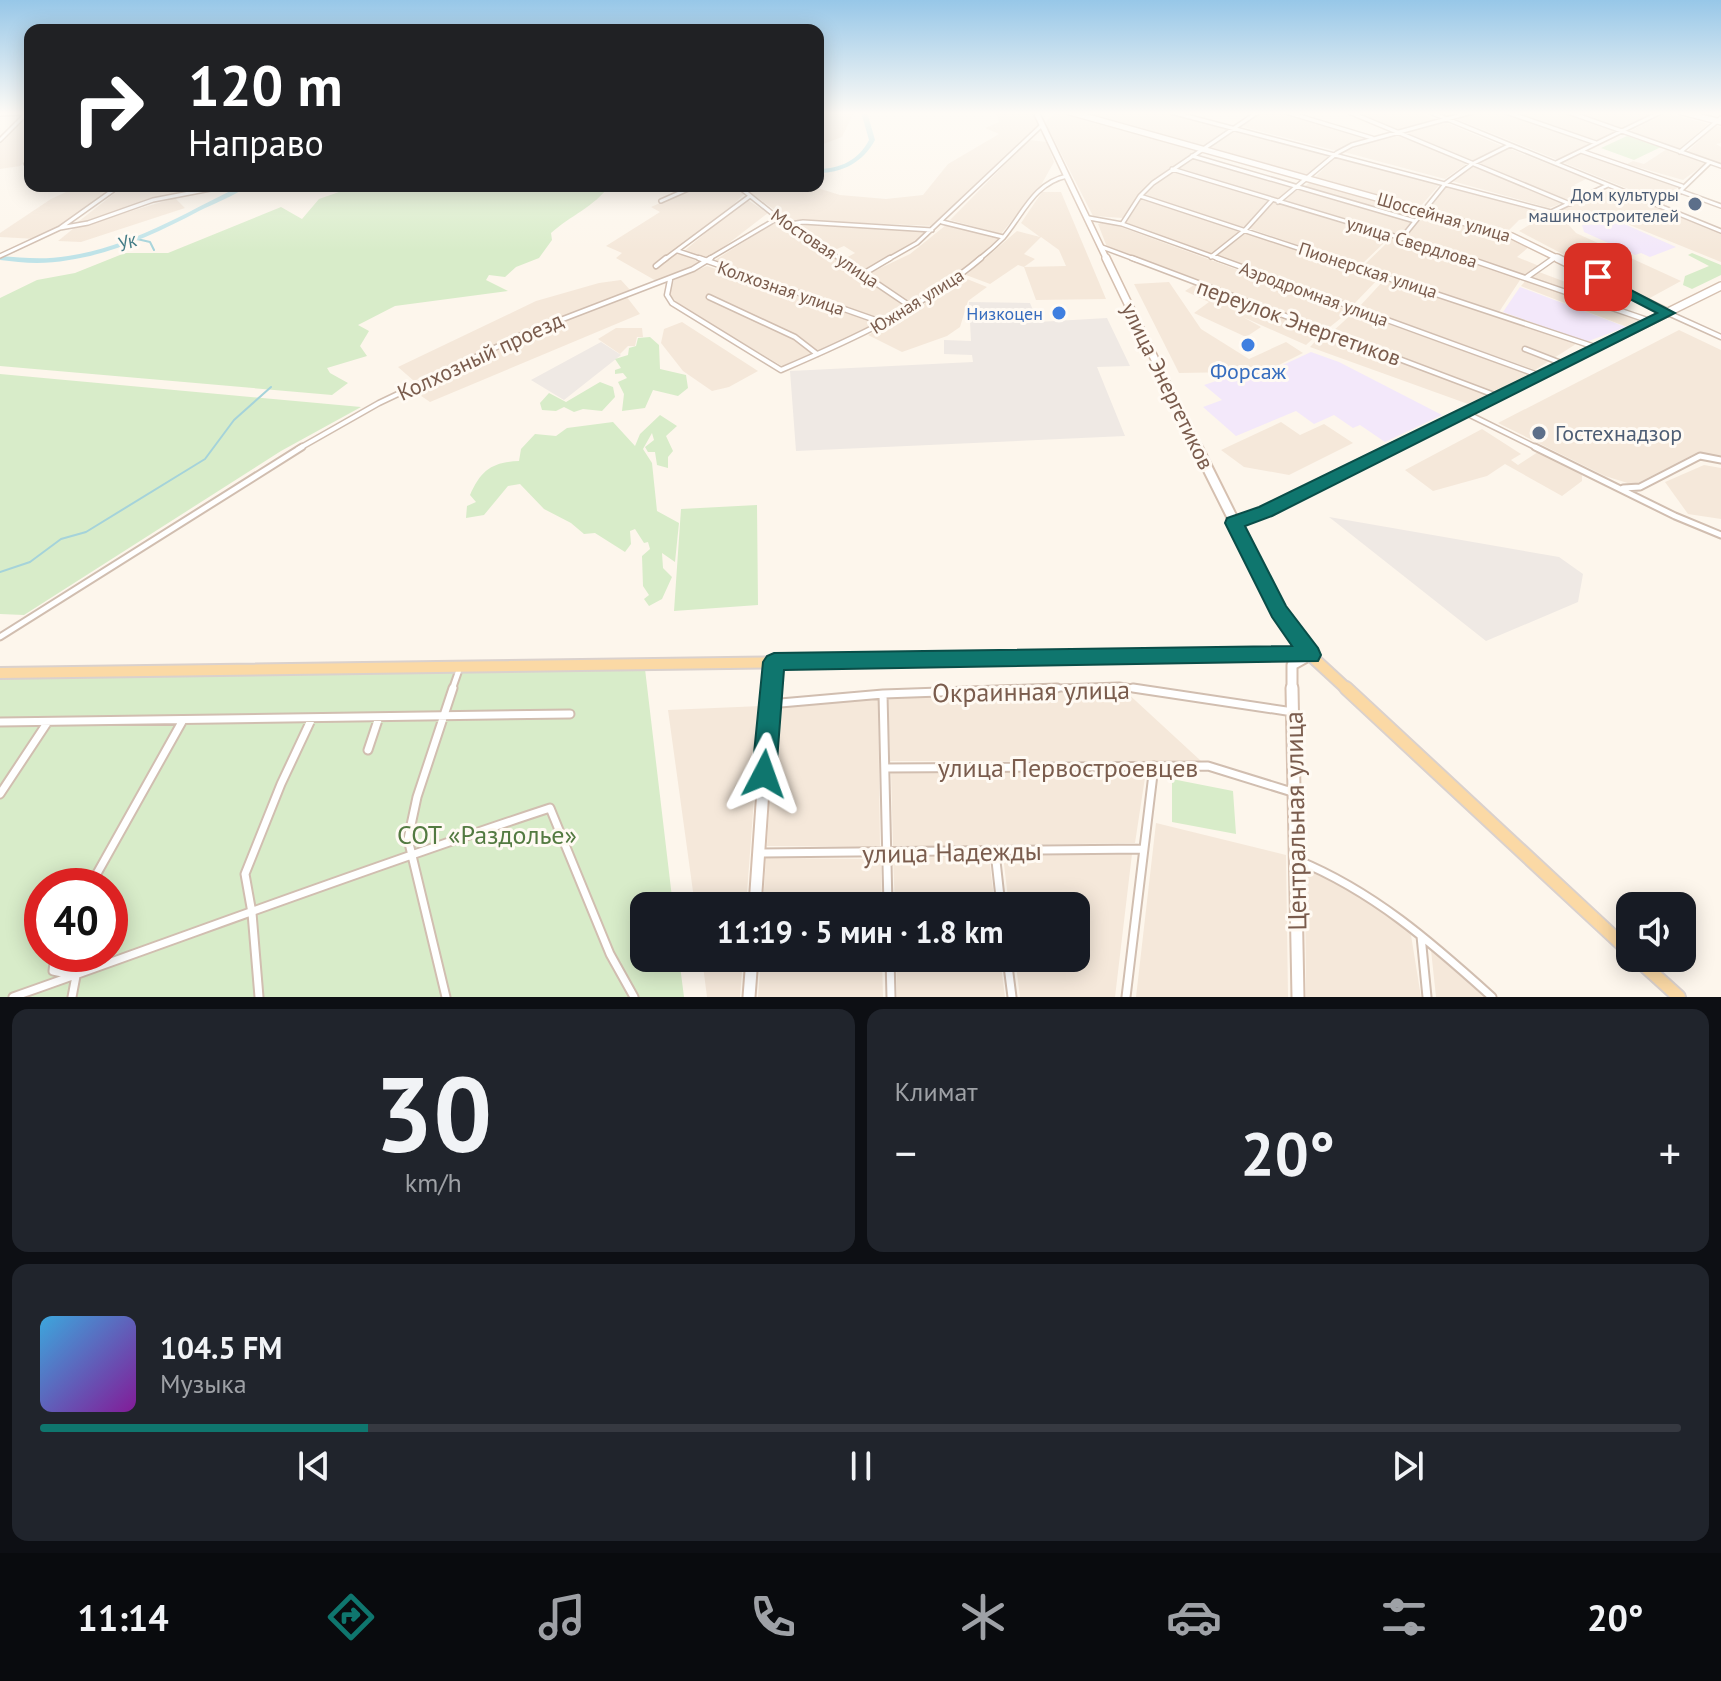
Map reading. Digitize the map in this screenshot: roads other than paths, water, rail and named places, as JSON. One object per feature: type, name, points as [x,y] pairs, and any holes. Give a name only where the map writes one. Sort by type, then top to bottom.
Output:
[{"type":"main road","points":[[0,673],[1310,655],[1616,939]]},
{"type":"main road","points":[[1651,972],[1679,997]]},
{"type":"street","points":[[863,274],[903,253],[933,230],[1007,159]]},
{"type":"street","name":"улица Энергетиков","points":[[1058,159],[1234,523],[1279,611],[1310,655]]},
{"type":"street","points":[[1122,224],[1140,196],[1188,159]]},
{"type":"street","points":[[1200,159],[1415,221]]},
{"type":"street","name":"Шоссейная улица","points":[[1239,159],[1512,236],[1668,313]]},
{"type":"street","points":[[1210,257],[1275,201],[1298,188],[1331,159]]},
{"type":"street","points":[[1357,159],[1551,212],[1608,185]]},
{"type":"street","points":[[1460,159],[1571,204]]},
{"type":"street","points":[[1401,239],[1446,183],[1483,159]]},
{"type":"street","points":[[1544,159],[1721,231]]},
{"type":"street","points":[[1555,163],[1565,159]]},
{"type":"street","points":[[1601,159],[1721,206]]},
{"type":"street","points":[[1697,159],[1721,166]]},
{"type":"street","points":[[1657,205],[1681,189],[1709,163]]},
{"type":"street","name":"улица Свердлова","points":[[1172,169],[1526,278],[1650,321]]},
{"type":"street","name":"Южная улица","points":[[670,279],[667,295],[672,303],[781,370],[913,308],[971,268],[1003,237],[1044,185],[1059,176],[1067,176]]},
{"type":"street","points":[[0,256],[60,228],[111,192]]},
{"type":"street","points":[[60,228],[88,223],[153,200],[195,192]]},
{"type":"street","points":[[661,201],[681,192]]},
{"type":"street","name":"Мостовая улица","points":[[745,192],[778,218],[913,308]]},
{"type":"street","points":[[656,266],[750,196]]},
{"type":"street","name":"Пионерская улица","points":[[1140,196],[1595,347]]},
{"type":"street","name":"Колхозный проезд","points":[[0,637],[293,452],[379,403],[452,366],[581,310],[707,263],[778,218]]},
{"type":"street","name":"Аэродромная улица","points":[[1089,218],[1122,224],[1538,375]]},
{"type":"street","points":[[942,221],[1003,237]]},
{"type":"street","points":[[789,224],[803,222],[933,230]]},
{"type":"street","name":"переулок Энергетиков","points":[[1102,247],[1497,396]]},
{"type":"street","name":"Колхозная улица","points":[[678,251],[885,323]]},
{"type":"street","points":[[1526,278],[1556,257]]},
{"type":"street","points":[[1234,523],[1266,511],[1721,286]]},
{"type":"street","points":[[709,297],[795,337],[818,354]]},
{"type":"street","points":[[1668,313],[1721,337]]},
{"type":"street","points":[[1525,349],[1561,363]]},
{"type":"street","points":[[1464,412],[1619,489],[1721,535]]},
{"type":"street","points":[[1619,489],[1640,487],[1700,456],[1721,460]]},
{"type":"street","name":"Центральная улица","points":[[1298,997],[1292,665],[1310,655]]},
{"type":"street","points":[[756,892],[768,704],[774,662]]},
{"type":"street","points":[[446,997],[409,854],[411,820],[442,714],[460,666]]},
{"type":"street","name":"Окраинная улица","points":[[768,704],[883,694],[1119,686],[1293,712]]},
{"type":"street","points":[[883,694],[887,892]]},
{"type":"street","points":[[0,722],[570,714]]},
{"type":"street","points":[[368,750],[380,716]]},
{"type":"street","points":[[259,997],[252,913],[245,874],[281,784],[312,718]]},
{"type":"street","points":[[100,868],[183,719]]},
{"type":"street","points":[[0,794],[48,723]]},
{"type":"street","points":[[1126,997],[1154,766]]},
{"type":"street","name":"улица Первостроевцев","points":[[885,768],[1208,766],[1295,793]]},
{"type":"street","points":[[13,997],[409,854],[550,808],[610,954],[634,997]]},
{"type":"street","name":"улица Надежды","points":[[759,853],[1144,849]]},
{"type":"street","points":[[995,852],[999,892]]},
{"type":"street","points":[[1296,859],[1365,890],[1492,997]]},
{"type":"street","points":[[1421,935],[1427,997]]},
{"type":"street","points":[[58,972],[76,976]]},
{"type":"street","points":[[749,997],[751,972]]},
{"type":"street","points":[[890,972],[891,997]]},
{"type":"street","points":[[1009,972],[1012,997]]},
{"type":"street","points":[[72,997],[76,976]]},
{"type":"waterway","name":"Ук","points":[[824,171],[834,170],[858,159]]},
{"type":"waterway","name":"Ук","points":[[0,258],[34,261],[97,253],[156,230],[233,192]]},
{"type":"waterway","points":[[137,239],[150,242],[154,250]]},
{"type":"waterway","points":[[0,572],[30,562],[61,539],[86,532],[205,459],[234,420],[271,387]]},
{"type":"place","name":"Дом культуры машиностроителей","points":[[1695,204]]},
{"type":"place","name":"Низкоцен","points":[[1059,313]]},
{"type":"place","name":"Форсаж","points":[[1248,345]]},
{"type":"place","name":"Гостехнадзор","points":[[1539,433]]},
{"type":"park label","name":"СОТ «Раздолье»","points":[[487,834]]}]
